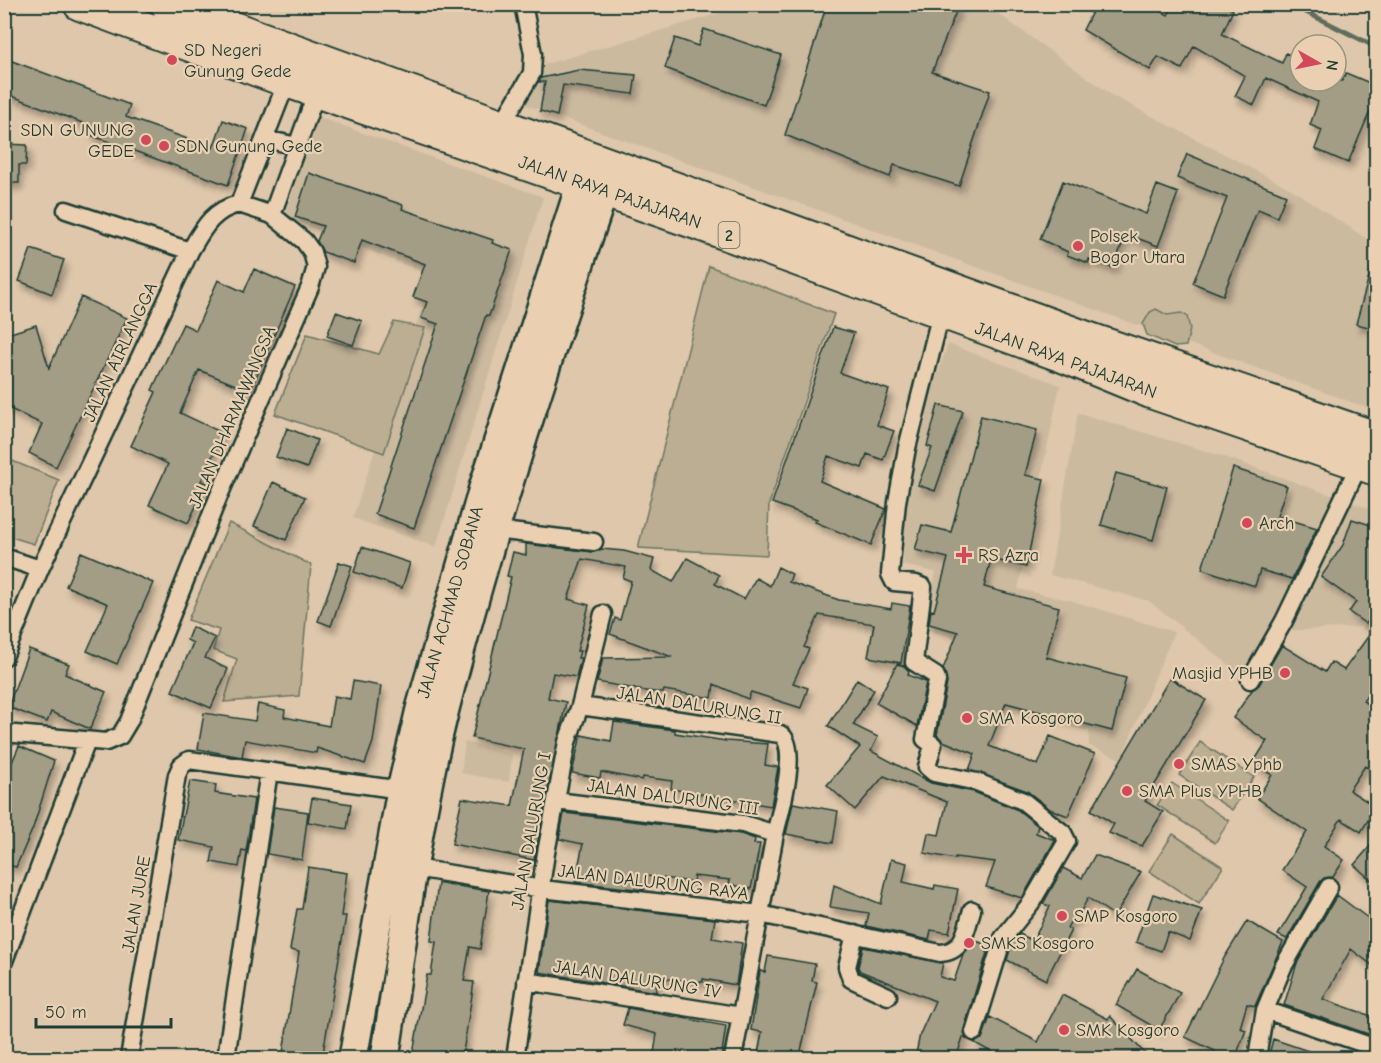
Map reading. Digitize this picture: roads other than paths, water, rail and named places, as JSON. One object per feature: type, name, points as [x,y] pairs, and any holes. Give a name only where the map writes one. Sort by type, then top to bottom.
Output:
[{"type":"highway","name":"JALAN RAYA PAJAJARAN","points":[[80,4],[183,16],[502,124],[597,174],[941,314],[1063,356],[1151,392],[1371,456]]},
{"type":"highway","name":"JALAN RAYA PAJAJARAN","points":[[183,16],[286,81],[597,174],[1087,338],[1371,456]]},
{"type":"main road","name":"JALAN ACHMAD SOBANA","points":[[353,1059],[401,790],[420,709],[494,492],[597,174]]},
{"type":"main road","name":"JALAN ACHMAD SOBANA","points":[[385,1059],[415,868],[445,709],[495,530],[494,492]]},
{"type":"street","points":[[502,124],[532,73],[533,54],[523,4]]},
{"type":"street","points":[[286,81],[239,204],[272,215],[317,91]]},
{"type":"street","points":[[265,139],[297,146]]},
{"type":"street","name":"JALAN AIRLANGGA","points":[[4,657],[40,569],[190,251],[213,216],[221,210],[239,204]]},
{"type":"street","points":[[66,210],[190,251]]},
{"type":"street","name":"JALAN DHARMAWANGSA","points":[[87,741],[106,742],[120,736],[129,721],[218,498],[310,287],[316,267],[312,252],[304,241],[272,215]]},
{"type":"street","points":[[941,314],[907,448],[897,502],[890,574],[894,582],[923,587],[914,662],[936,676],[937,681],[924,739],[933,745],[927,768],[934,773],[977,782],[1023,801],[1063,832],[1067,841],[1031,903],[1003,938],[974,1032]]},
{"type":"street","points":[[1250,680],[1284,621],[1371,456]]},
{"type":"street","points":[[495,530],[594,542]]},
{"type":"street","points":[[4,557],[40,569]]},
{"type":"street","name":"JALAN DALURUNG I","points":[[515,1059],[567,742],[580,706],[603,614]]},
{"type":"street","name":"JALAN DALURUNG II","points":[[580,706],[785,736],[790,748],[785,792],[775,834]]},
{"type":"street","points":[[4,733],[87,741],[4,961]]},
{"type":"street","name":"JALAN JURE","points":[[129,1059],[177,775],[181,766],[189,760],[269,771]]},
{"type":"street","points":[[226,1059],[269,771],[401,790]]},
{"type":"street","name":"JALAN DALURUNG III","points":[[556,801],[743,824],[775,834],[760,914]]},
{"type":"street","name":"JALAN DALURUNG RAYA","points":[[415,868],[542,889],[760,914],[940,952],[950,952],[963,940],[972,910]]},
{"type":"street","points":[[1257,1059],[1265,1010],[1283,967],[1329,887]]},
{"type":"street","name":"JALAN DALURUNG RAYA","points":[[733,1059],[760,914]]},
{"type":"street","points":[[855,934],[847,966],[851,980],[888,996]]},
{"type":"street","name":"JALAN DALURUNG IV","points":[[526,981],[741,1016]]},
{"type":"street","points":[[1265,1010],[1377,1048]]},
{"type":"waterway","points":[[1290,4],[1376,47]]},
{"type":"place","name":"SD Negeri Gunung Gede","points":[[172,60]]},
{"type":"place","name":"SDN GUNUNG GEDE","points":[[146,140]]},
{"type":"place","name":"SDN Gunung Gede","points":[[164,146]]},
{"type":"place","name":"Polsek Bogor Utara","points":[[1078,246]]},
{"type":"place","name":"Arch","points":[[1247,523]]},
{"type":"place","name":"RS Azra","points":[[964,555]]},
{"type":"place","name":"Masjid YPHB","points":[[1285,673]]},
{"type":"place","name":"SMA Kosgoro","points":[[967,718]]},
{"type":"place","name":"SMAS Yphb","points":[[1179,764]]},
{"type":"place","name":"SMA Plus YPHB","points":[[1127,791]]},
{"type":"place","name":"SMP Kosgoro","points":[[1062,916]]},
{"type":"place","name":"SMKS Kosgoro","points":[[969,943]]},
{"type":"place","name":"SMK Kosgoro","points":[[1064,1030]]}]
